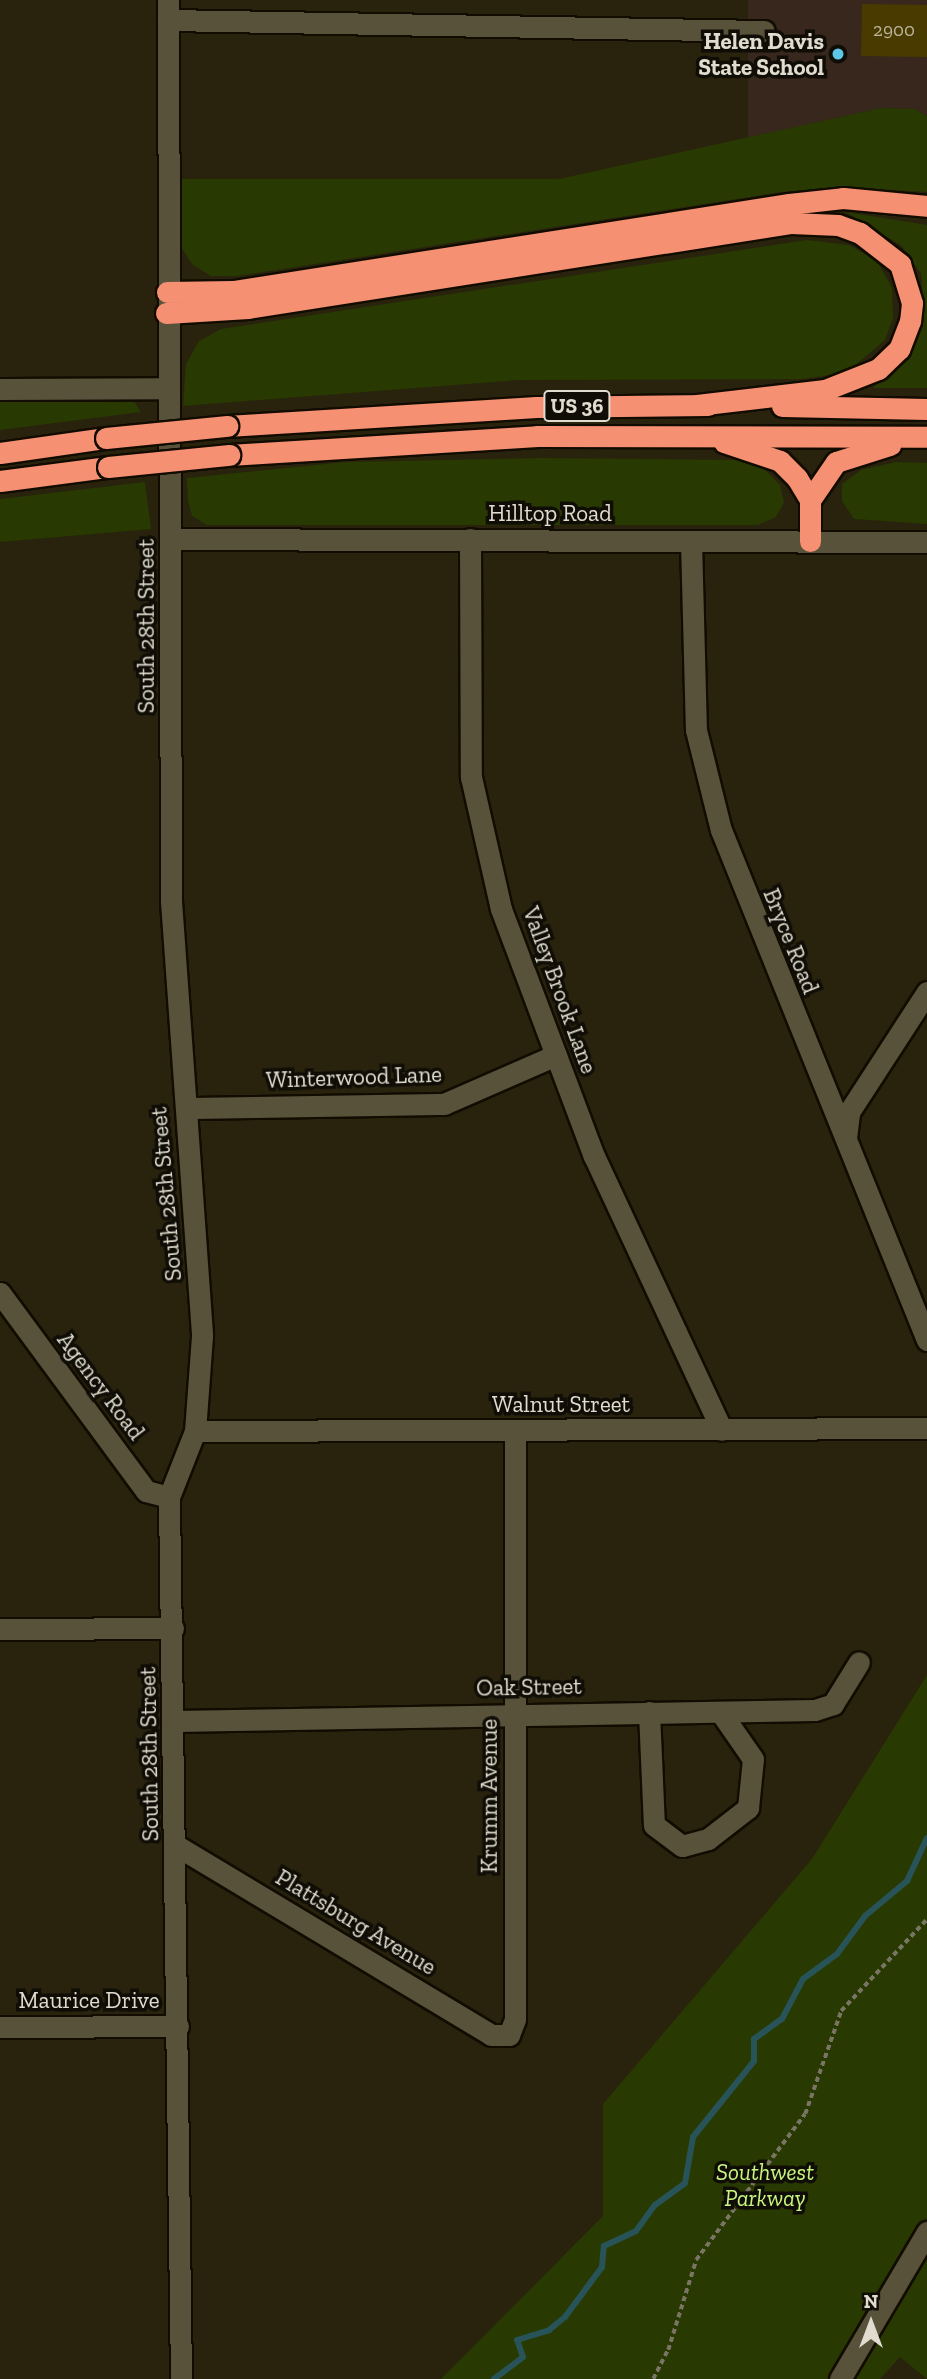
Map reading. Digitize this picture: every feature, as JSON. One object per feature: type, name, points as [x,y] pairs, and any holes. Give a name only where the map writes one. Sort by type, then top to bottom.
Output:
[{"type":"highway","points":[[167,292],[233,290],[789,204],[843,198],[927,206]]},
{"type":"highway","points":[[166,313],[248,308],[791,223],[838,225],[860,233],[900,264],[912,303],[910,321],[899,349],[878,369],[825,390],[697,405]]},
{"type":"highway","name":"US 36","points":[[0,453],[106,438],[227,426],[536,407],[697,405],[927,409]]},
{"type":"highway","points":[[695,434],[780,461],[810,500]]},
{"type":"highway","name":"US 36","points":[[0,481],[229,455],[388,443],[695,434],[927,437]]},
{"type":"highway","points":[[810,541],[810,500],[835,462],[927,437]]},
{"type":"street","points":[[168,10],[764,30]]},
{"type":"street","name":"South 28th Street","points":[[168,10],[166,388],[173,539],[171,901],[179,1055],[187,1108],[202,1336],[195,1431],[169,1497],[177,1846],[181,2379]]},
{"type":"street","points":[[0,388],[166,388]]},
{"type":"street","name":"Hilltop Road","points":[[173,539],[810,541],[926,548]]},
{"type":"street","name":"Valley Brook Lane","points":[[470,539],[471,777],[501,909],[594,1156],[722,1430]]},
{"type":"street","name":"Bryce Road","points":[[691,541],[696,730],[721,830],[927,1340]]},
{"type":"street","points":[[846,1142],[849,1112],[927,992]]},
{"type":"street","name":"Winterwood Lane","points":[[187,1108],[444,1104],[556,1055]]},
{"type":"street","name":"Agency Road","points":[[0,1293],[146,1491],[169,1497]]},
{"type":"street","name":"Walnut Street","points":[[195,1431],[927,1428]]},
{"type":"street","name":"Krumm Avenue","points":[[509,2035],[515,2019],[515,1430]]},
{"type":"street","points":[[0,1629],[173,1628]]},
{"type":"street","name":"Oak Street","points":[[175,1721],[515,1713],[815,1710],[832,1704],[859,1662]]},
{"type":"street","points":[[649,1712],[654,1825],[682,1846],[708,1839],[748,1808],[753,1759],[721,1713]]},
{"type":"street","name":"Plattsburg Avenue","points":[[177,1846],[491,2035],[509,2035]]},
{"type":"street","name":"Maurice Drive","points":[[0,2027],[178,2026]]},
{"type":"street","points":[[840,2379],[927,2232]]},
{"type":"path","points":[[653,2379],[668,2350],[696,2260],[804,2114],[841,2011],[927,1919]]},
{"type":"shaded area","name":"Helen Davis State School","points":[[748,0],[927,0],[927,116],[915,109],[881,108],[748,138]]},
{"type":"green space","points":[[881,108],[915,109],[927,116],[927,192],[840,187],[781,192],[237,276],[211,276],[193,265],[181,247],[182,179],[559,179]]},
{"type":"green space","points":[[846,212],[927,225],[927,388],[873,388],[914,346],[924,312],[921,274],[902,246]]},
{"type":"green space","points":[[807,240],[849,245],[877,261],[892,288],[893,318],[885,340],[846,373],[801,379],[519,380],[183,406],[186,364],[199,341],[221,329]]},
{"type":"green space","points":[[0,400],[133,400],[141,412],[0,430]]},
{"type":"green space","points":[[542,458],[735,460],[763,468],[780,485],[784,502],[776,517],[758,525],[207,525],[192,516],[188,501],[187,478],[345,462]]},
{"type":"green space","points":[[896,462],[927,463],[927,524],[854,519],[842,501],[842,484],[861,470]]},
{"type":"green space","points":[[145,482],[151,529],[0,542],[0,499]]},
{"type":"green space","name":"Southwest Parkway","points":[[927,1675],[927,2379],[900,2357],[880,2379],[441,2379],[603,2216],[603,2104],[812,1859]]},
{"type":"building","points":[[862,4],[927,5],[927,57],[861,56]]},
{"type":"waterway","points":[[494,2379],[523,2357],[517,2340],[549,2330],[565,2317],[602,2267],[604,2246],[636,2231],[655,2205],[685,2183],[693,2137],[754,2061],[754,2039],[782,2019],[803,1979],[837,1954],[865,1916],[907,1881],[927,1838]]},
{"type":"place","name":"Helen Davis State School","points":[[838,54]]}]
